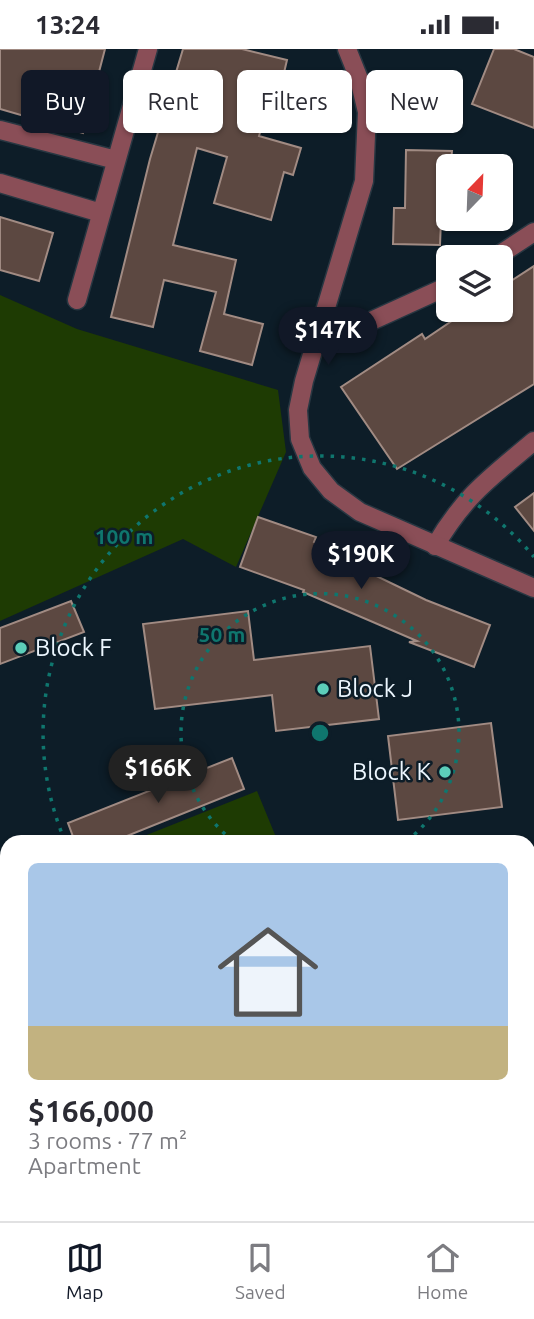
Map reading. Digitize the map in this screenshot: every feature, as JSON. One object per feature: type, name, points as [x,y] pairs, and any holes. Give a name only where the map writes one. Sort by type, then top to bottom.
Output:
[{"type":"street","points":[[77,300],[148,49]]},
{"type":"street","points":[[347,49],[367,112],[365,181],[304,381],[298,410],[300,439],[312,468],[331,491],[360,512],[534,588]]},
{"type":"street","points":[[0,130],[117,160]]},
{"type":"street","points":[[0,183],[101,213]]},
{"type":"street","points":[[513,246],[534,232]]},
{"type":"street","points":[[369,322],[436,291]]},
{"type":"street","points":[[435,546],[457,510],[474,490],[534,441]]},
{"type":"green space","points":[[0,295],[77,329],[278,390],[286,452],[236,567],[183,539],[0,621]]},
{"type":"green space","points":[[257,791],[275,835],[147,835]]},
{"type":"building","points":[[0,49],[105,49],[100,70],[21,70],[21,115],[0,109]]},
{"type":"building","points":[[183,49],[242,49],[287,60],[285,70],[237,70],[237,133],[260,133],[259,136],[301,148],[293,175],[284,172],[271,220],[214,203],[227,157],[197,148],[173,245],[236,260],[224,314],[263,324],[252,365],[200,351],[216,292],[164,280],[153,327],[111,317],[158,133],[223,133],[223,70],[177,70]]},
{"type":"building","points":[[494,49],[514,49],[534,57],[534,128],[472,104]]},
{"type":"building","points":[[406,150],[452,151],[452,154],[436,154],[436,231],[441,231],[440,245],[393,244],[394,208],[405,208]]},
{"type":"building","points":[[0,217],[53,233],[39,281],[0,270]]},
{"type":"building","points":[[534,266],[534,384],[397,469],[341,387],[422,334],[425,339],[450,322],[513,322],[513,280]]},
{"type":"building","points":[[534,493],[534,531],[515,507]]},
{"type":"building","points":[[258,517],[316,537],[314,542],[370,567],[368,572],[426,600],[490,625],[474,667],[409,642],[417,641],[303,592],[304,590],[240,567]]},
{"type":"building","name":"Block F","points":[[71,601],[84,632],[0,664],[0,628]]},
{"type":"building","points":[[248,611],[254,660],[370,646],[379,719],[276,731],[272,695],[155,709],[143,624]]},
{"type":"building","name":"Block K","points":[[491,723],[502,807],[398,820],[388,736]]},
{"type":"building","points":[[232,758],[244,789],[129,835],[72,835],[68,823]]},
{"type":"place","name":"Block F","points":[[21,648]]},
{"type":"place","name":"Block J","points":[[323,689]]},
{"type":"place","name":"Block K","points":[[445,772]]}]
